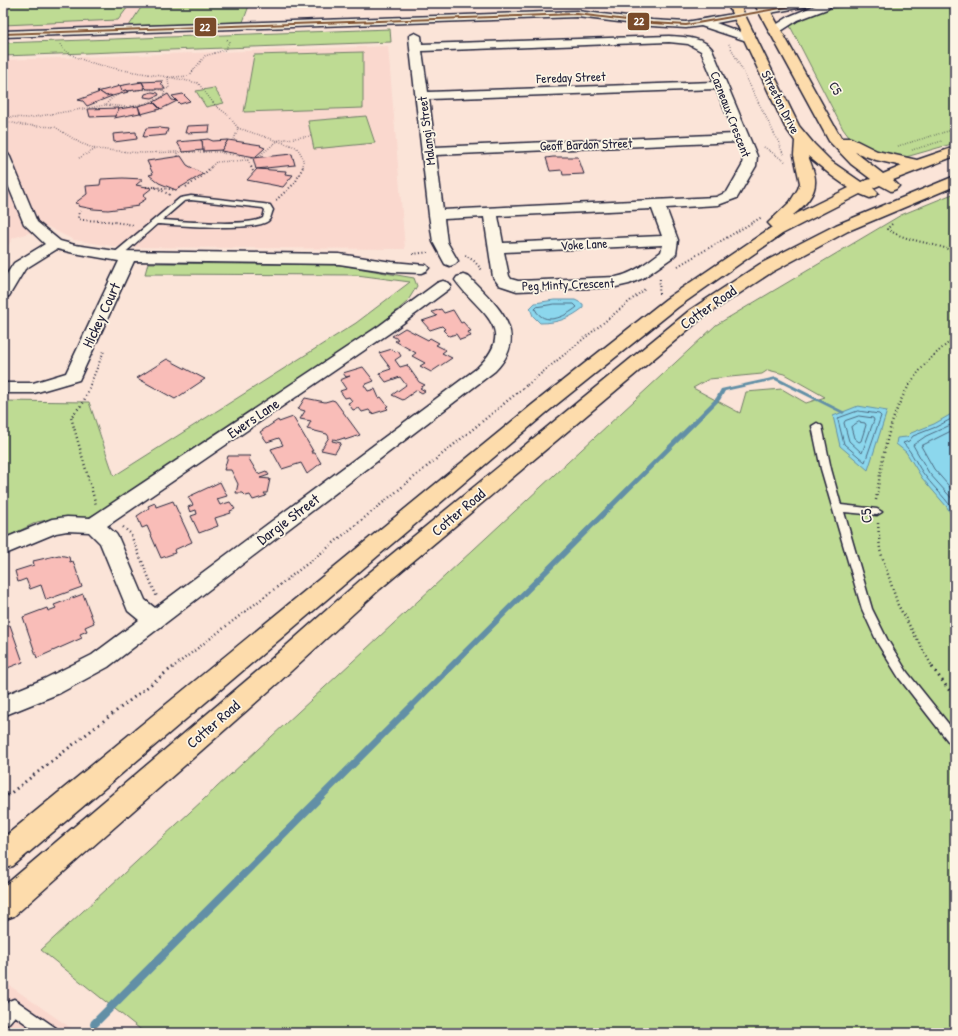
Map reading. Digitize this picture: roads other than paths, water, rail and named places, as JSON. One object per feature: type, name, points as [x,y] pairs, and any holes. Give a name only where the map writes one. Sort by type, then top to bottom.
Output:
[{"type":"main road","points":[[762,7],[789,3]]},
{"type":"main road","points":[[736,10],[809,3]]},
{"type":"main road","points":[[774,30],[794,18],[822,7],[828,3]]},
{"type":"main road","name":"Streeton Drive","points":[[762,7],[836,141],[856,161],[911,198]]},
{"type":"main road","name":"Streeton Drive","points":[[736,10],[789,122],[802,142],[834,172],[894,206]]},
{"type":"main road","points":[[832,132],[851,144],[873,154],[897,161],[918,164]]},
{"type":"main road","points":[[776,231],[776,222],[804,196],[807,187],[808,183],[801,156],[802,142]]},
{"type":"main road","name":"Cotter Road","points":[[3,856],[540,409],[658,316],[672,303],[776,231],[860,188],[883,180],[918,164],[955,151]]},
{"type":"main road","name":"Cotter Road","points":[[3,906],[269,676],[372,583],[696,314],[766,268],[842,228],[911,198],[955,181]]},
{"type":"street","points":[[3,34],[577,14],[652,23],[686,25],[701,23],[736,10]]},
{"type":"street","points":[[672,24],[736,10]]},
{"type":"street","name":"Malangi Street","points":[[413,20],[436,215],[433,262]]},
{"type":"street","points":[[701,23],[719,26],[732,33],[750,39]]},
{"type":"street","name":"Cazneaux Crescent","points":[[416,48],[661,39],[687,40],[698,43],[706,49],[750,156],[749,166],[732,195],[718,201],[436,215]]},
{"type":"street","name":"Fereday Street","points":[[422,96],[721,85]]},
{"type":"street","name":"Geoff Bardon Street","points":[[429,151],[742,138]]},
{"type":"street","points":[[3,157],[31,224],[55,244],[82,251],[122,256],[339,260],[392,267],[433,262],[457,262],[466,268],[466,276],[458,286],[428,284],[422,280],[433,262]]},
{"type":"street","points":[[657,204],[670,240]]},
{"type":"street","name":"Peg Minty Crescent","points":[[490,212],[501,277],[503,280],[518,286],[623,281],[640,274],[668,254],[670,240]]},
{"type":"street","name":"Voke Lane","points":[[497,248],[670,240]]},
{"type":"street","points":[[3,293],[19,266],[55,244]]},
{"type":"street","name":"Hickey Court","points":[[3,388],[34,388],[73,376],[122,256]]},
{"type":"street","points":[[410,310],[433,262]]},
{"type":"street","name":"Ewers Lane","points":[[102,520],[385,329],[410,310],[458,286]]},
{"type":"street","name":"Dargie Street","points":[[3,706],[52,686],[100,661],[150,616],[482,373],[496,360],[504,342],[501,325],[487,303],[458,286]]},
{"type":"street","points":[[3,548],[52,526],[102,520],[136,605],[150,616]]},
{"type":"lane","points":[[122,256],[156,222],[182,199],[191,198],[263,206],[267,207],[269,210],[268,214],[261,222],[255,224],[219,225],[156,222]]},
{"type":"lane","points":[[817,426],[826,469],[867,609],[882,641],[903,675],[955,741]]},
{"type":"lane","points":[[837,508],[877,512]]},
{"type":"lane","points":[[3,1019],[14,1006],[51,1033]]},
{"type":"water","points":[[554,300],[575,300],[583,304],[583,308],[563,320],[540,323],[533,316],[530,308],[535,303]]},
{"type":"water","points":[[858,406],[887,411],[868,470],[840,446],[833,416]]},
{"type":"water","points":[[955,412],[955,522],[947,507],[922,478],[906,452],[896,444],[897,438],[907,437],[911,433],[934,424]]},
{"type":"waterway","points":[[94,1024],[718,399],[723,390],[776,378],[843,412]]}]
